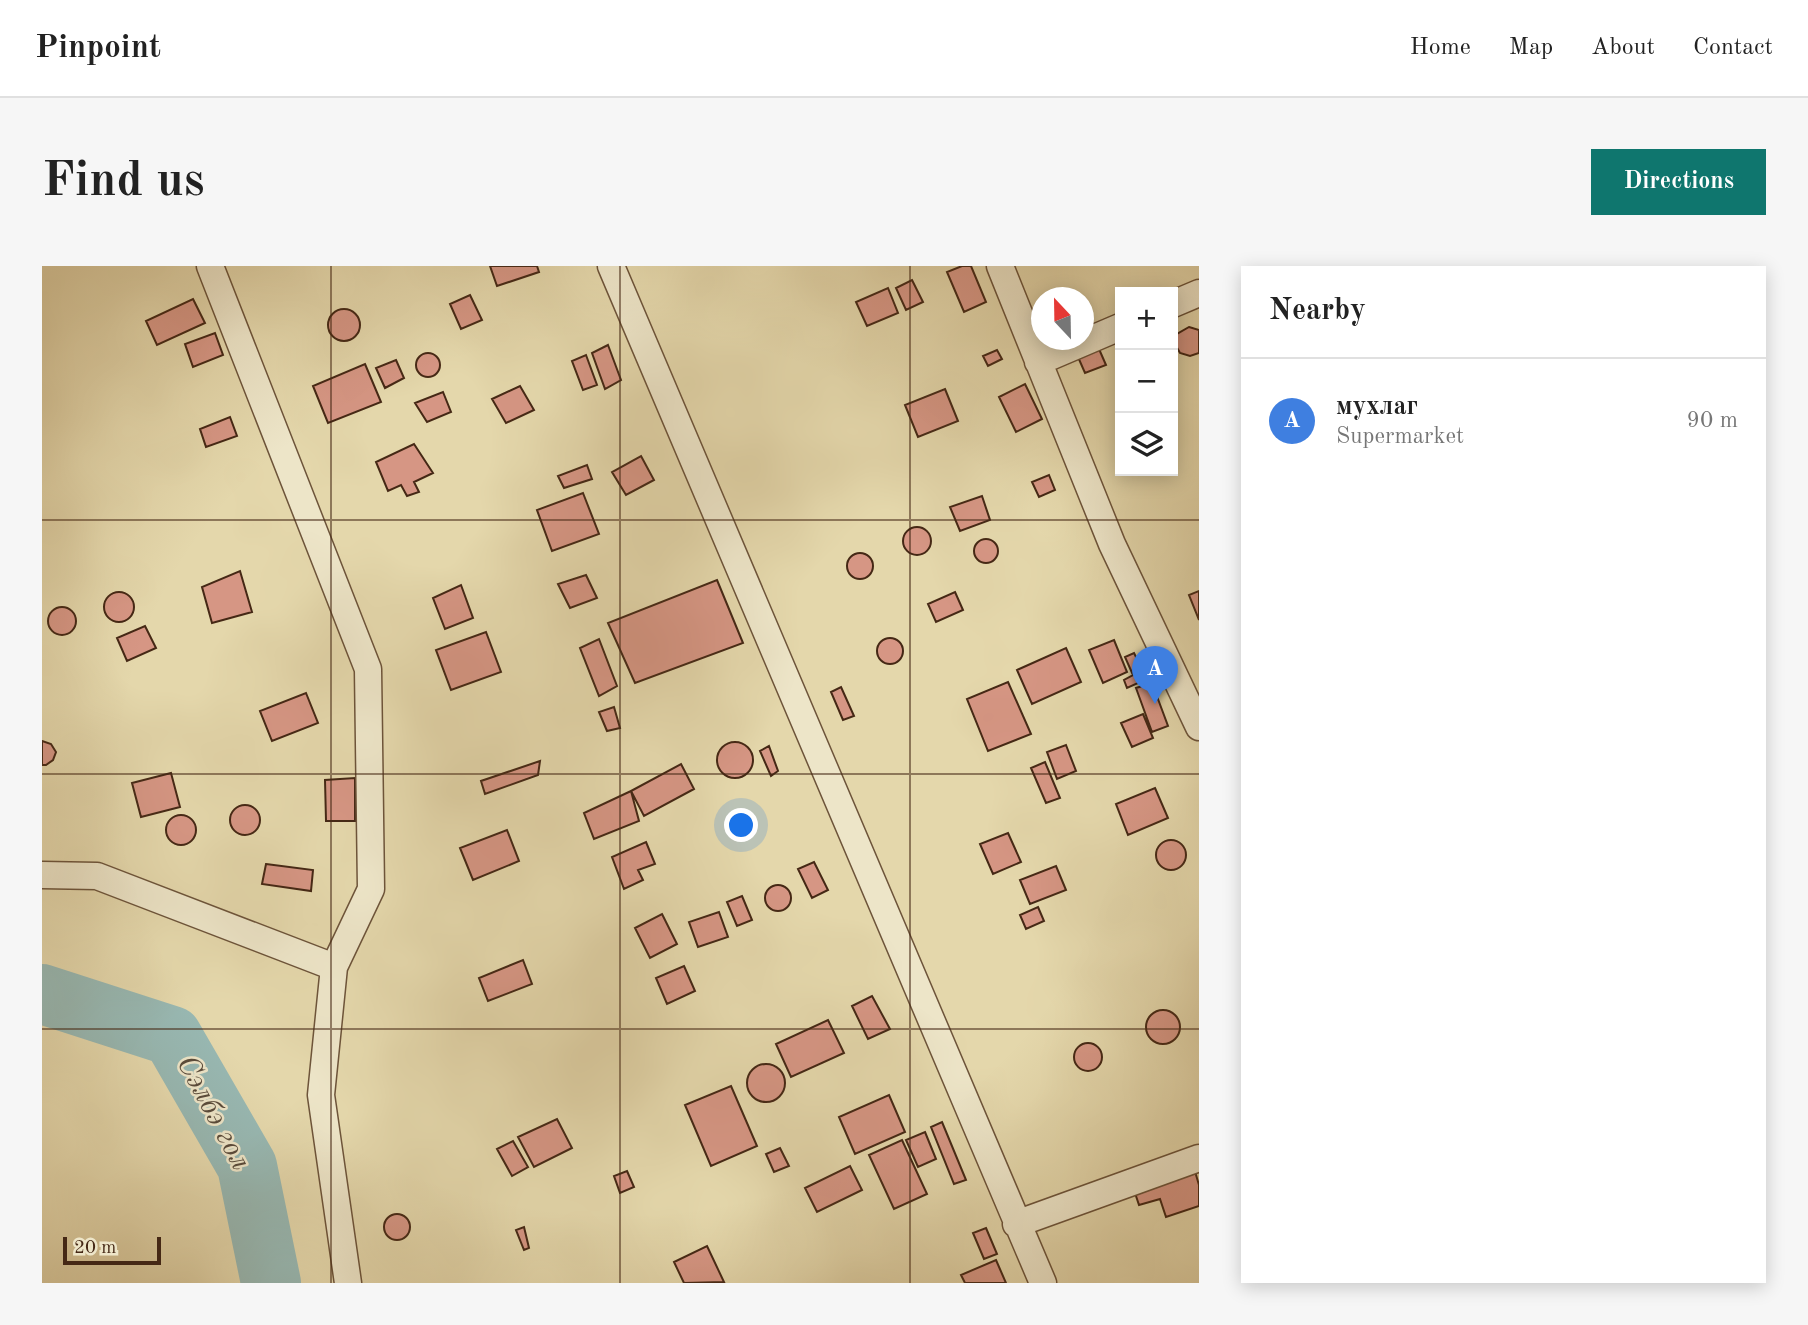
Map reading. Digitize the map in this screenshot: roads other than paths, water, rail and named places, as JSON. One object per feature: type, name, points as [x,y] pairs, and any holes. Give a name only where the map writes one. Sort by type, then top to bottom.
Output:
[{"type":"street","points":[[210,266],[368,669],[371,889],[334,967],[321,1095],[348,1283]]},
{"type":"street","points":[[611,266],[1043,1283]]},
{"type":"street","points":[[1000,266],[1112,544],[1199,727]]},
{"type":"street","points":[[1178,302],[1199,293]]},
{"type":"street","points":[[1038,362],[1115,329]]},
{"type":"street","points":[[42,875],[97,876],[334,967]]},
{"type":"street","points":[[1016,1224],[1199,1158]]},
{"type":"waterway","name":"Сэлбэ гол","points":[[42,994],[172,1036],[247,1166],[271,1283]]},
{"type":"place","name":"мухлаг","points":[[1155,704]]}]
